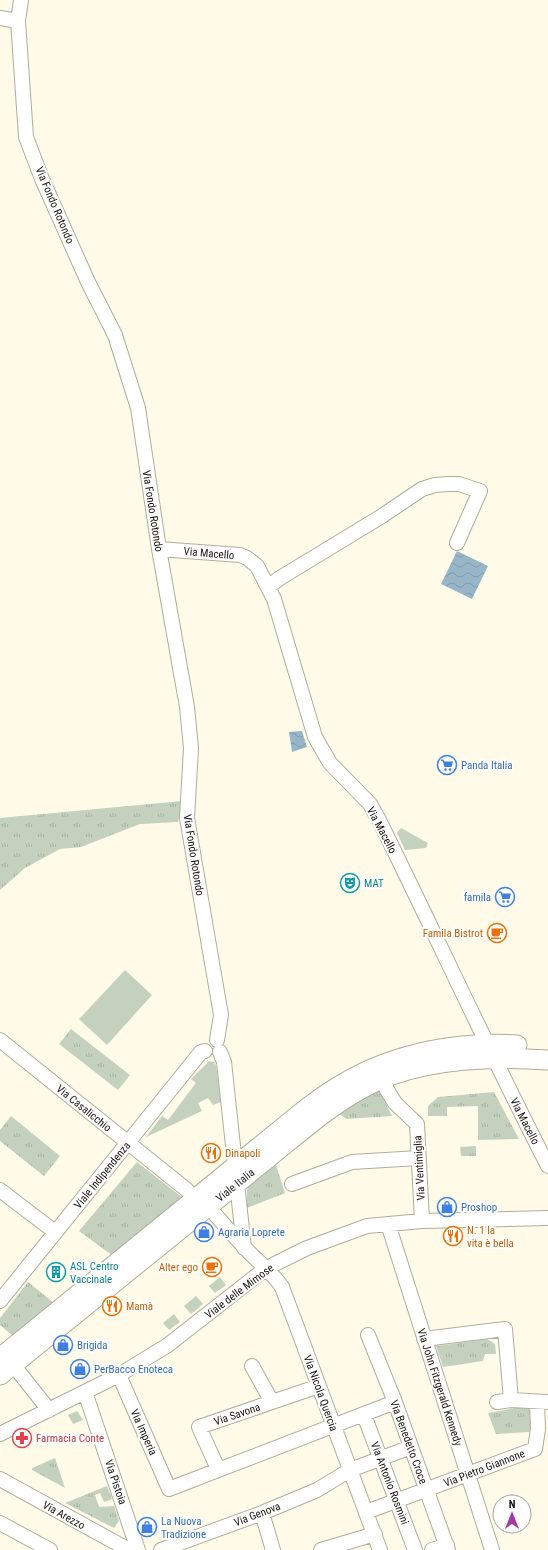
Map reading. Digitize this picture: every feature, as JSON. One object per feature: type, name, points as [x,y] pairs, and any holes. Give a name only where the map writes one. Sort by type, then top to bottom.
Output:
[{"type":"main road","name":"Viale Italia","points":[[237,1174],[298,1115],[357,1075],[375,1067],[418,1055],[548,1047]]},
{"type":"main road","name":"Viale Italia","points":[[4,1360],[198,1198],[237,1174],[361,1089],[381,1080],[423,1068],[467,1060],[490,1051],[548,1060]]},
{"type":"street","name":"Via Fondo Rotondo","points":[[21,0],[18,21],[26,137],[42,179],[88,282],[115,335],[138,408],[159,548],[187,708],[191,748],[187,818],[221,1015],[218,1046]]},
{"type":"street","points":[[0,18],[18,21]]},
{"type":"street","points":[[268,586],[382,516],[422,489],[435,485],[459,484],[480,491],[457,543]]},
{"type":"street","name":"Via Macello","points":[[159,548],[244,556],[257,566],[274,599],[315,737],[330,763],[370,804],[379,820],[490,1051],[548,1166]]},
{"type":"street","name":"Viale Indipendenza","points":[[0,1300],[201,1052],[205,1051],[204,1046],[207,1041],[212,1039],[218,1046]]},
{"type":"street","name":"Via Casalicchio","points":[[0,1040],[198,1198]]},
{"type":"street","points":[[218,1046],[224,1062],[244,1248]]},
{"type":"street","name":"Via Ventimiglia","points":[[381,1080],[395,1103],[417,1124],[422,1221]]},
{"type":"street","points":[[292,1184],[352,1162],[419,1158]]},
{"type":"street","points":[[0,1190],[55,1232]]},
{"type":"street","name":"Via Nicola Quercia","points":[[198,1198],[244,1248],[265,1269],[274,1275],[282,1287],[380,1550]]},
{"type":"street","name":"Viale delle Mimose","points":[[0,1434],[119,1375],[168,1345],[265,1269],[307,1248],[367,1226],[422,1221],[548,1218]]},
{"type":"street","name":"Via John Fitzgerald Kennedy","points":[[388,1224],[492,1550]]},
{"type":"street","points":[[424,1339],[505,1330],[511,1400]]},
{"type":"street","name":"Via Benedetto Croce","points":[[368,1335],[395,1402],[448,1547]]},
{"type":"street","points":[[4,1360],[49,1410]]},
{"type":"street","points":[[252,1366],[272,1402]]},
{"type":"street","name":"Via Imperia","points":[[119,1375],[169,1489],[218,1469]]},
{"type":"street","name":"Via Savona","points":[[218,1469],[199,1427],[319,1386]]},
{"type":"street","name":"Via Pistoia","points":[[85,1392],[138,1550]]},
{"type":"street","points":[[497,1402],[511,1400],[543,1402]]},
{"type":"street","points":[[218,1469],[334,1427],[395,1402]]},
{"type":"street","name":"Via Pietro Giannone","points":[[366,1512],[535,1449],[543,1429],[543,1402]]},
{"type":"street","name":"Via Antonio Rosmini","points":[[364,1415],[415,1550]]},
{"type":"street","name":"Via Genova","points":[[160,1550],[262,1513],[317,1490],[350,1470],[411,1447]]},
{"type":"street","name":"Via Arezzo","points":[[0,1479],[129,1550]]},
{"type":"street","points":[[262,1513],[273,1550]]},
{"type":"street","points":[[0,1523],[50,1550]]},
{"type":"street","points":[[321,1550],[375,1534]]},
{"type":"street","points":[[432,1550],[448,1547]]},
{"type":"green space","points":[[182,801],[178,822],[140,824],[81,847],[60,849],[25,868],[0,890],[0,818]]},
{"type":"green space","points":[[401,828],[428,843],[426,848],[405,850],[397,833]]},
{"type":"green space","points":[[125,970],[152,995],[107,1045],[79,1019]]},
{"type":"green space","points":[[71,1029],[130,1075],[118,1090],[59,1044]]},
{"type":"green space","points":[[209,1061],[214,1062],[216,1065],[221,1102],[213,1105],[208,1098],[198,1103],[202,1111],[146,1137],[162,1116],[168,1120],[196,1083],[191,1079]]},
{"type":"green space","points":[[378,1088],[392,1116],[346,1119],[339,1113]]},
{"type":"green space","points":[[494,1092],[519,1139],[478,1140],[478,1106],[447,1107],[447,1116],[428,1116],[428,1106],[438,1097]]},
{"type":"green space","points":[[11,1116],[60,1156],[44,1176],[0,1141],[0,1130]]},
{"type":"green space","points":[[476,1146],[476,1156],[461,1156],[460,1147]]},
{"type":"green space","points":[[137,1162],[183,1198],[113,1256],[79,1231]]},
{"type":"green space","points":[[275,1162],[285,1193],[247,1208],[247,1190],[249,1185]]},
{"type":"green space","points":[[220,1277],[226,1285],[215,1293],[209,1286]]},
{"type":"green space","points":[[28,1282],[54,1303],[14,1337],[0,1325],[0,1318]]},
{"type":"green space","points":[[196,1296],[203,1304],[191,1314],[184,1306]]},
{"type":"green space","points":[[174,1314],[180,1322],[169,1330],[163,1323]]},
{"type":"green space","points":[[487,1339],[495,1344],[496,1354],[485,1354],[483,1361],[443,1367],[436,1346]]},
{"type":"green space","points":[[531,1405],[530,1432],[496,1434],[488,1413]]},
{"type":"green space","points":[[77,1411],[83,1420],[73,1424],[68,1415]]},
{"type":"green space","points":[[55,1458],[65,1488],[32,1470],[32,1468]]},
{"type":"green space","points":[[107,1486],[112,1499],[104,1502],[100,1493],[95,1495],[99,1507],[114,1506],[119,1521],[114,1528],[65,1503]]},
{"type":"water","points":[[457,551],[488,566],[472,599],[441,584]]},
{"type":"water","points":[[302,731],[307,747],[292,752],[289,732]]},
{"type":"place","name":"Panda Italia","points":[[447,765]]},
{"type":"place","name":"MAT","points":[[350,883]]},
{"type":"place","name":"famila","points":[[505,897]]},
{"type":"place","name":"Famila Bistrot","points":[[497,933]]},
{"type":"place","name":"Dinapoli","points":[[211,1153]]},
{"type":"place","name":"Proshop","points":[[447,1207]]},
{"type":"place","name":"Agraria Loprete","points":[[204,1232]]},
{"type":"place","name":"N. 1 la vita è bella","points":[[453,1236]]},
{"type":"place","name":"Alter ego","points":[[212,1267]]},
{"type":"place","name":"ASL Centro Vaccinale","points":[[56,1272]]},
{"type":"place","name":"Mamà","points":[[112,1306]]},
{"type":"place","name":"Brigida","points":[[63,1345]]},
{"type":"place","name":"PerBacco Enoteca","points":[[80,1369]]},
{"type":"place","name":"Farmacia Conte","points":[[22,1438]]},
{"type":"place","name":"La Nuova Tradizione","points":[[147,1527]]}]
